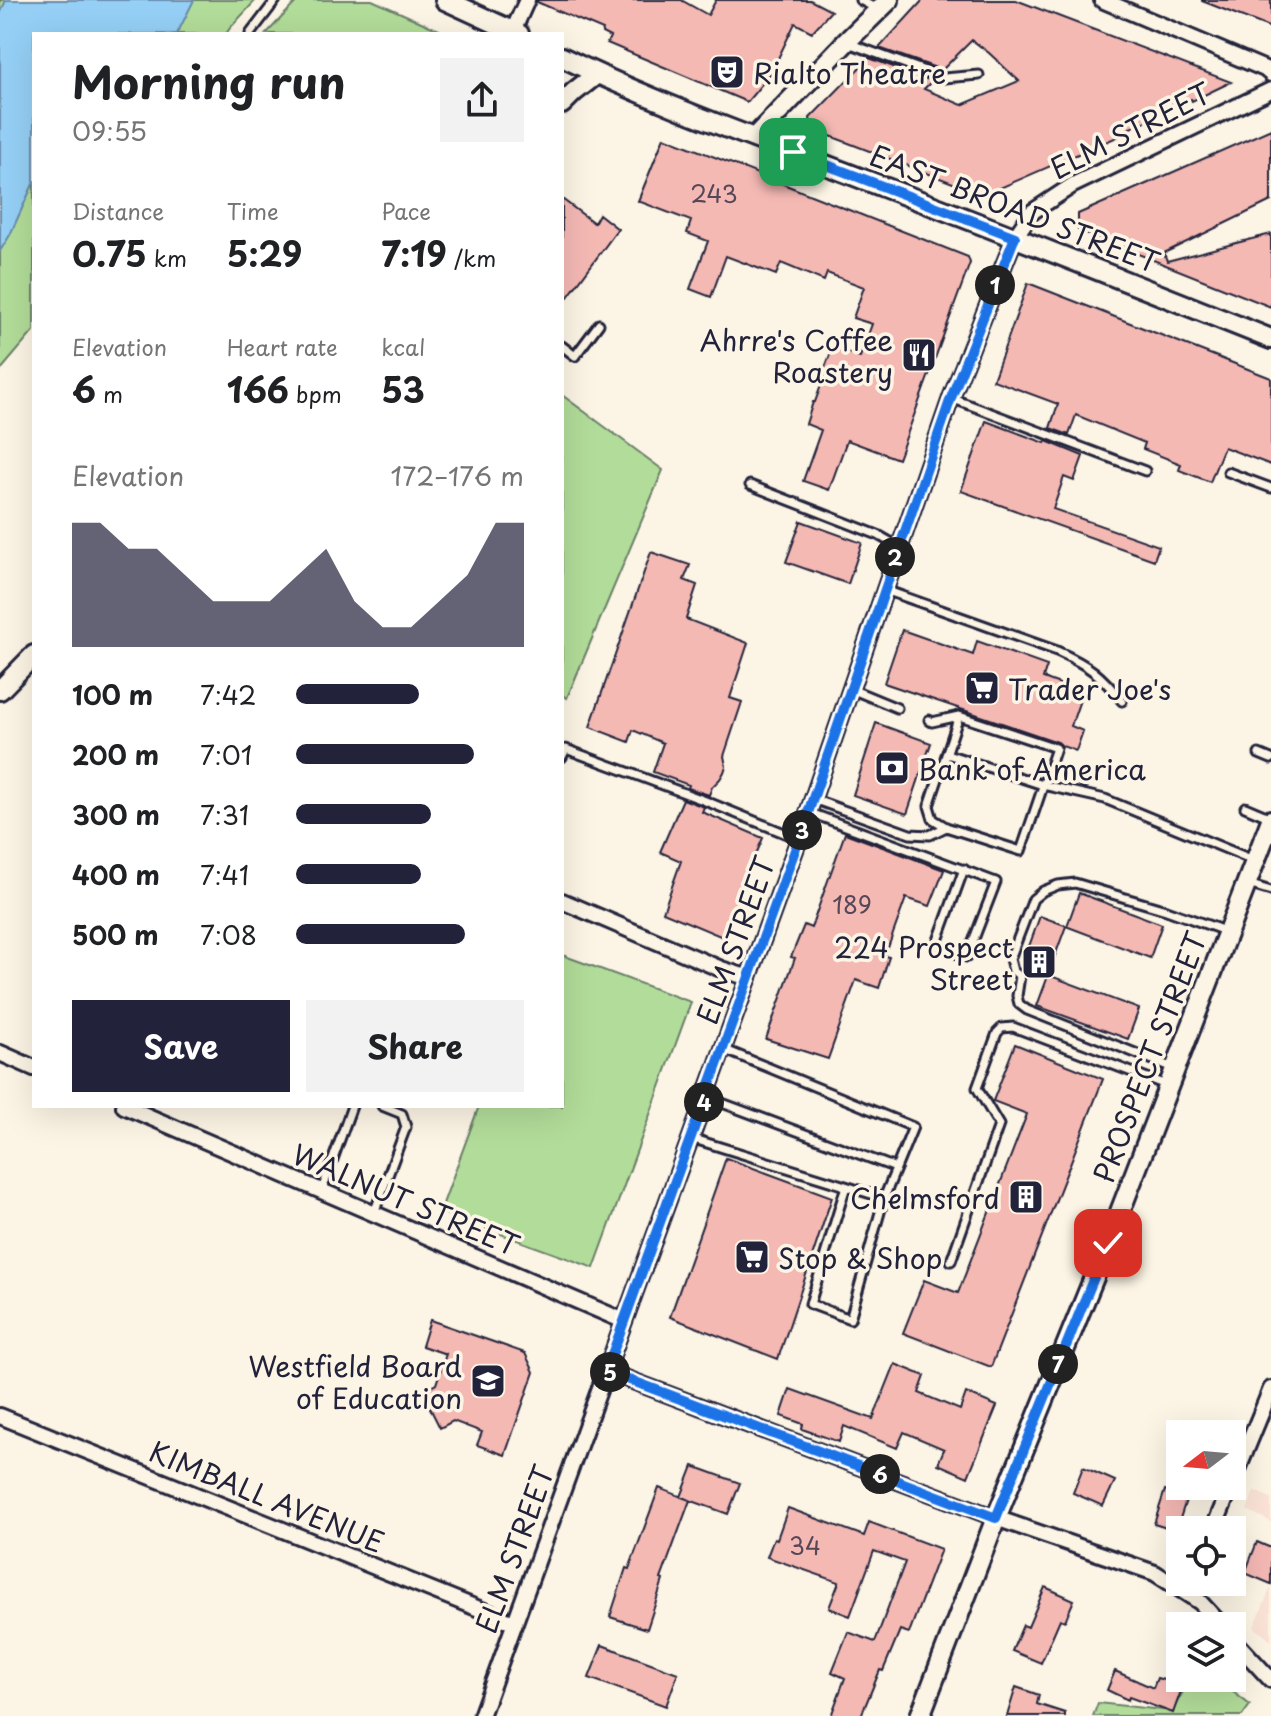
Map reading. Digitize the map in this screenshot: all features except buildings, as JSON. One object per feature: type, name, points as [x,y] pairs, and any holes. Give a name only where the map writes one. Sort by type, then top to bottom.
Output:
[{"type":"street","points":[[445,0],[516,32],[527,0]]},
{"type":"street","points":[[1102,0],[1271,74]]},
{"type":"street","points":[[754,138],[884,5]]},
{"type":"street","name":"EAST BROAD STREET","points":[[564,58],[754,138],[1271,339]]},
{"type":"street","points":[[564,102],[597,74]]},
{"type":"street","name":"ELM STREET","points":[[481,1716],[799,839],[951,398],[1015,237],[1032,212],[1073,185],[1271,90]]},
{"type":"street","points":[[0,690],[27,674]]},
{"type":"street","name":"PROSPECT STREET","points":[[920,1716],[996,1518],[1108,1243],[1271,819]]},
{"type":"street","points":[[564,902],[749,978]]},
{"type":"street","points":[[0,1053],[32,1067]]},
{"type":"street","name":"WALNUT STREET","points":[[129,1108],[624,1321]]},
{"type":"street","points":[[606,1371],[996,1518],[1166,1578]]},
{"type":"street","points":[[1246,1451],[1271,1389]]},
{"type":"street","name":"KIMBALL AVENUE","points":[[0,1416],[514,1623]]},
{"type":"street","points":[[1196,1596],[1209,1612]]},
{"type":"street","points":[[1246,1653],[1271,1680]]},
{"type":"lane","points":[[252,32],[276,0]]},
{"type":"lane","points":[[860,0],[884,5]]},
{"type":"lane","points":[[846,42],[944,78],[979,75]]},
{"type":"lane","points":[[564,348],[575,356],[599,324]]},
{"type":"lane","points":[[951,398],[1145,471]]},
{"type":"lane","points":[[1228,472],[1271,488]]},
{"type":"lane","points":[[750,485],[878,535],[899,547]]},
{"type":"lane","points":[[884,590],[1082,662],[1103,678],[1122,701]]},
{"type":"lane","points":[[850,689],[897,708]]},
{"type":"lane","points":[[929,720],[959,716],[1056,748],[1021,851],[946,827],[933,819],[929,806],[959,716]]},
{"type":"lane","points":[[564,753],[703,800],[799,839]]},
{"type":"lane","points":[[947,754],[1043,785],[1105,799],[1255,860]]},
{"type":"lane","points":[[1259,754],[1271,759]]},
{"type":"lane","points":[[810,806],[910,834],[930,835],[946,827]]},
{"type":"lane","points":[[810,806],[996,882],[967,957],[936,946],[964,869]]},
{"type":"lane","points":[[1245,807],[1271,819]]},
{"type":"lane","points":[[1172,1078],[1019,1004],[1020,976],[1013,971],[1010,959],[1033,899],[1058,885],[1075,883],[1228,932]]},
{"type":"lane","points":[[1246,884],[1271,891]]},
{"type":"lane","points":[[951,1261],[999,1125],[977,1088],[997,1033],[1002,1028],[1013,1027],[1172,1078]]},
{"type":"lane","points":[[723,1049],[913,1127],[884,1198],[850,1319],[810,1304],[846,1186]]},
{"type":"lane","points":[[706,1097],[896,1168]]},
{"type":"lane","points":[[322,1191],[351,1108]]},
{"type":"lane","points":[[374,1213],[406,1127],[402,1114],[387,1108]]},
{"type":"lane","points":[[691,1138],[884,1198]]},
{"type":"shaded area","points":[[1254,1491],[1271,1498],[1271,1522],[1247,1510]]},
{"type":"shaded area","points":[[1271,1587],[1271,1641],[1254,1627]]},
{"type":"green space","points":[[0,0],[256,0],[227,32],[32,32],[32,333],[0,371]]},
{"type":"green space","points":[[298,0],[372,0],[444,32],[268,32]]},
{"type":"green space","points":[[564,396],[663,470],[567,698],[564,696]]},
{"type":"green space","points":[[564,956],[691,1002],[594,1268],[440,1212],[478,1108],[564,1108]]},
{"type":"green space","points":[[1183,1692],[1233,1692],[1250,1705],[1242,1716],[1093,1716],[1098,1703],[1172,1711]]},
{"type":"water","points":[[6,0],[194,0],[178,32],[32,32],[32,186],[0,251],[0,14]]},
{"type":"place","name":"Rialto Theatre","points":[[727,72]]},
{"type":"place","name":"Ahrre's Coffee Roastery","points":[[919,355]]},
{"type":"place","name":"Trader Joe's","points":[[982,688]]},
{"type":"place","name":"Bank of America","points":[[892,768]]},
{"type":"place","name":"224 Prospect Street","points":[[1039,962]]},
{"type":"place","name":"Chelmsford","points":[[1026,1197]]},
{"type":"place","name":"Stop & Shop","points":[[752,1257]]},
{"type":"place","name":"Westfield Board of Education","points":[[488,1381]]},
{"type":"route","points":[[793,152],[1015,237],[951,398],[799,839],[606,1371],[996,1518],[1108,1243]]}]
